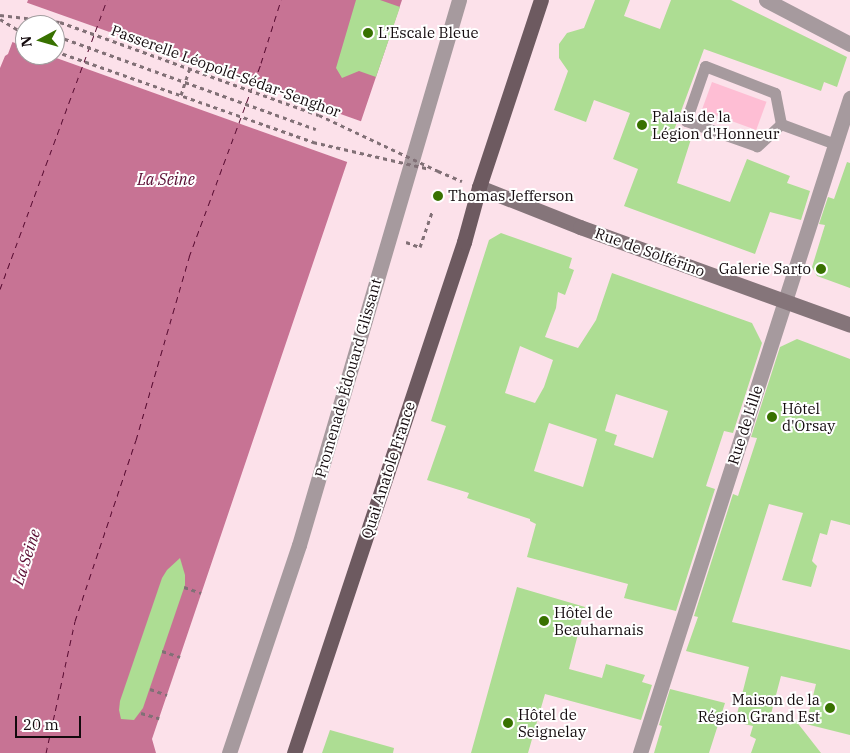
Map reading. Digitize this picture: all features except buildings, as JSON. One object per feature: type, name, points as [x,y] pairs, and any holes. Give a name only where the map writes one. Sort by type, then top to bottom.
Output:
[{"type":"main road","name":"Quai Anatole France","points":[[294,753],[464,242],[479,187],[541,0]]},
{"type":"street","name":"Promenade Édouard Glissant","points":[[229,753],[298,545],[459,0]]},
{"type":"street","points":[[766,0],[850,44]]},
{"type":"street","name":"Rue de Lille","points":[[640,753],[783,301],[850,98]]},
{"type":"street","name":"Rue de Solférino","points":[[479,187],[580,227],[850,325]]},
{"type":"lane","points":[[705,66],[775,93],[781,124],[757,146],[686,122],[705,66]]},
{"type":"lane","points":[[781,124],[835,144]]},
{"type":"path","name":"Passerelle Léopold-Sédar-Senghor","points":[[0,17],[15,27]]},
{"type":"path","name":"Passerelle Léopold-Sédar-Senghor","points":[[0,17],[60,22],[319,115],[461,180]]},
{"type":"path","points":[[65,39],[316,129]]},
{"type":"path","name":"Passerelle Léopold-Sédar-Senghor","points":[[65,54],[312,142],[438,171]]},
{"type":"path","points":[[181,95],[190,68]]},
{"type":"path","points":[[420,247],[432,212]]},
{"type":"path","points":[[184,588],[201,593]]},
{"type":"path","points":[[162,651],[180,657]]},
{"type":"path","points":[[150,689],[167,695]]},
{"type":"path","points":[[140,712],[159,718]]},
{"type":"shaded area","points":[[712,82],[767,102],[756,130],[702,110]]},
{"type":"water","name":"La Seine","points":[[28,0],[402,0],[152,739],[156,753],[0,753],[0,68],[5,56],[8,54],[15,35],[15,65],[65,65],[65,15],[22,15]]},
{"type":"pier","points":[[25,2],[62,15],[20,15]]},
{"type":"pier","points":[[65,16],[363,122],[350,163],[65,61]]},
{"type":"pier","points":[[15,28],[15,43],[10,41]]},
{"type":"ferry route","points":[[0,289],[107,0]]},
{"type":"ferry route","points":[[46,753],[75,621],[136,440],[189,257],[261,63],[281,0]]},
{"type":"place","name":"L’Escale Bleue","points":[[368,33]]},
{"type":"place","name":"Palais de la Légion d'Honneur","points":[[642,125]]},
{"type":"place","name":"Thomas Jefferson","points":[[438,196]]},
{"type":"place","name":"Galerie Sarto","points":[[821,269]]},
{"type":"place","name":"Hôtel d'Orsay","points":[[772,417]]},
{"type":"place","name":"Hôtel de Beauharnais","points":[[544,621]]},
{"type":"place","name":"Maison de la Région Grand Est","points":[[830,708]]},
{"type":"place","name":"Hôtel de Seignelay","points":[[508,723]]}]
